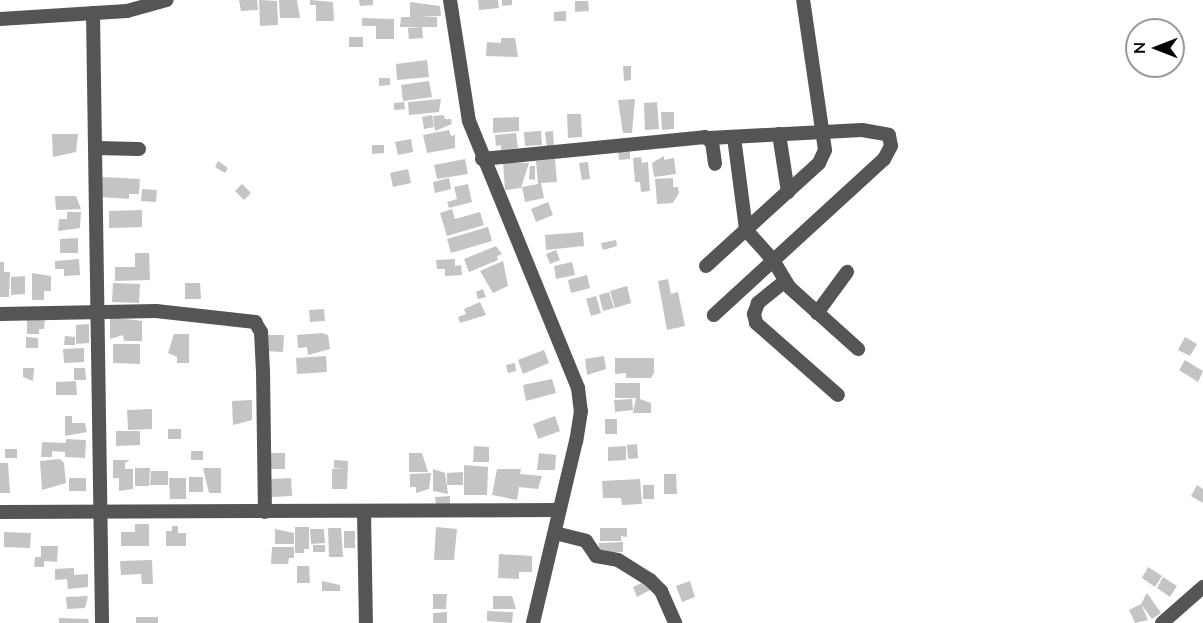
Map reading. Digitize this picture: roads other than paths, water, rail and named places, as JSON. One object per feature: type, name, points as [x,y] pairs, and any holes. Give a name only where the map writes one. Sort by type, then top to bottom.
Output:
[{"type":"street","points":[[0,19],[127,11],[167,0]]},
{"type":"street","points":[[450,0],[469,121],[482,159],[578,388],[581,411],[576,441],[533,623]]},
{"type":"street","points":[[706,266],[819,163],[825,150],[803,0]]},
{"type":"street","points":[[93,13],[100,311],[102,623]]},
{"type":"street","points":[[482,159],[734,136],[822,131],[878,131],[889,135],[891,146],[884,159],[714,315]]},
{"type":"street","points":[[779,134],[788,192]]},
{"type":"street","points":[[734,136],[746,230],[773,260],[785,281],[858,349]]},
{"type":"street","points":[[709,138],[715,164]]},
{"type":"street","points":[[95,148],[139,149]]},
{"type":"street","points":[[817,313],[847,272]]},
{"type":"street","points":[[785,281],[758,303],[754,314],[756,323],[838,395]]},
{"type":"street","points":[[0,314],[100,311],[222,316],[248,319],[259,326],[265,512]]},
{"type":"street","points":[[0,512],[559,510]]},
{"type":"street","points":[[364,512],[366,623]]},
{"type":"street","points":[[555,533],[586,540],[596,556],[618,560],[650,580],[661,591],[675,623]]},
{"type":"street","points":[[1162,623],[1203,587]]}]
